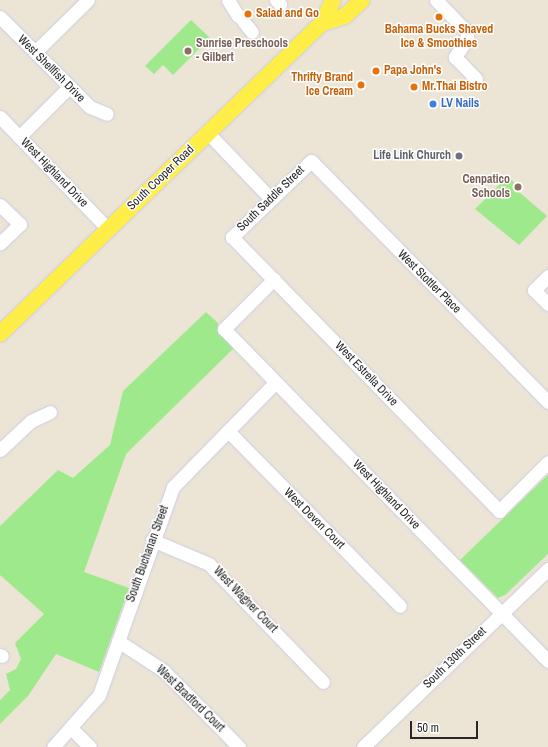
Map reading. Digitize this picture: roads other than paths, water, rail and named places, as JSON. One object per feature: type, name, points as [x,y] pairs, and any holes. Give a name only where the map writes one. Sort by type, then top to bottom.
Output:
[{"type":"main road","name":"South Cooper Road","points":[[0,334],[322,23],[333,0]]},
{"type":"main road","name":"South Cooper Road","points":[[322,23],[345,16],[362,0]]},
{"type":"street","points":[[35,52],[88,0]]},
{"type":"street","points":[[228,0],[240,19],[252,32]]},
{"type":"street","points":[[436,0],[467,32],[467,39],[455,57],[476,79]]},
{"type":"street","name":"West Shellfish Drive","points":[[0,17],[90,107],[107,114]]},
{"type":"street","points":[[19,137],[69,87]]},
{"type":"street","name":"West Highland Drive","points":[[0,117],[108,229]]},
{"type":"street","points":[[208,133],[271,199]]},
{"type":"street","name":"South Saddle Street","points":[[232,237],[310,161]]},
{"type":"street","name":"West Stottler Place","points":[[310,161],[548,402]]},
{"type":"street","points":[[0,204],[20,224],[0,243]]},
{"type":"street","name":"West Estrella Drive","points":[[232,237],[499,511],[548,462]]},
{"type":"street","points":[[548,276],[534,290],[548,304]]},
{"type":"street","name":"West Highland Drive","points":[[274,279],[224,329],[275,383],[548,661]]},
{"type":"street","name":"South Buchanan Street","points":[[53,747],[72,729],[98,695],[152,540],[173,487],[275,383]]},
{"type":"street","points":[[0,450],[31,421],[50,412]]},
{"type":"street","name":"West Devon Court","points":[[228,431],[400,606]]},
{"type":"street","name":"West Wagner Court","points":[[152,540],[209,564],[323,682]]},
{"type":"street","name":"South 130th Street","points":[[363,747],[548,569]]},
{"type":"street","name":"West Bradford Court","points":[[118,641],[164,671],[239,747]]},
{"type":"street","points":[[72,729],[90,747]]},
{"type":"place","name":"Salad and Go","points":[[248,14]]},
{"type":"place","name":"Bahama Bucks Shaved Ice & Smoothies","points":[[439,17]]},
{"type":"place","name":"Sunrise Preschools - Gilbert","points":[[188,51]]},
{"type":"place","name":"Papa John's","points":[[376,71]]},
{"type":"place","name":"Thrifty Brand Ice Cream","points":[[361,85]]},
{"type":"place","name":"Mr.Thai Bistro","points":[[414,87]]},
{"type":"place","name":"LV Nails","points":[[433,104]]},
{"type":"place","name":"Life Link Church","points":[[459,156]]},
{"type":"place","name":"Cenpatico Schools","points":[[518,187]]}]
